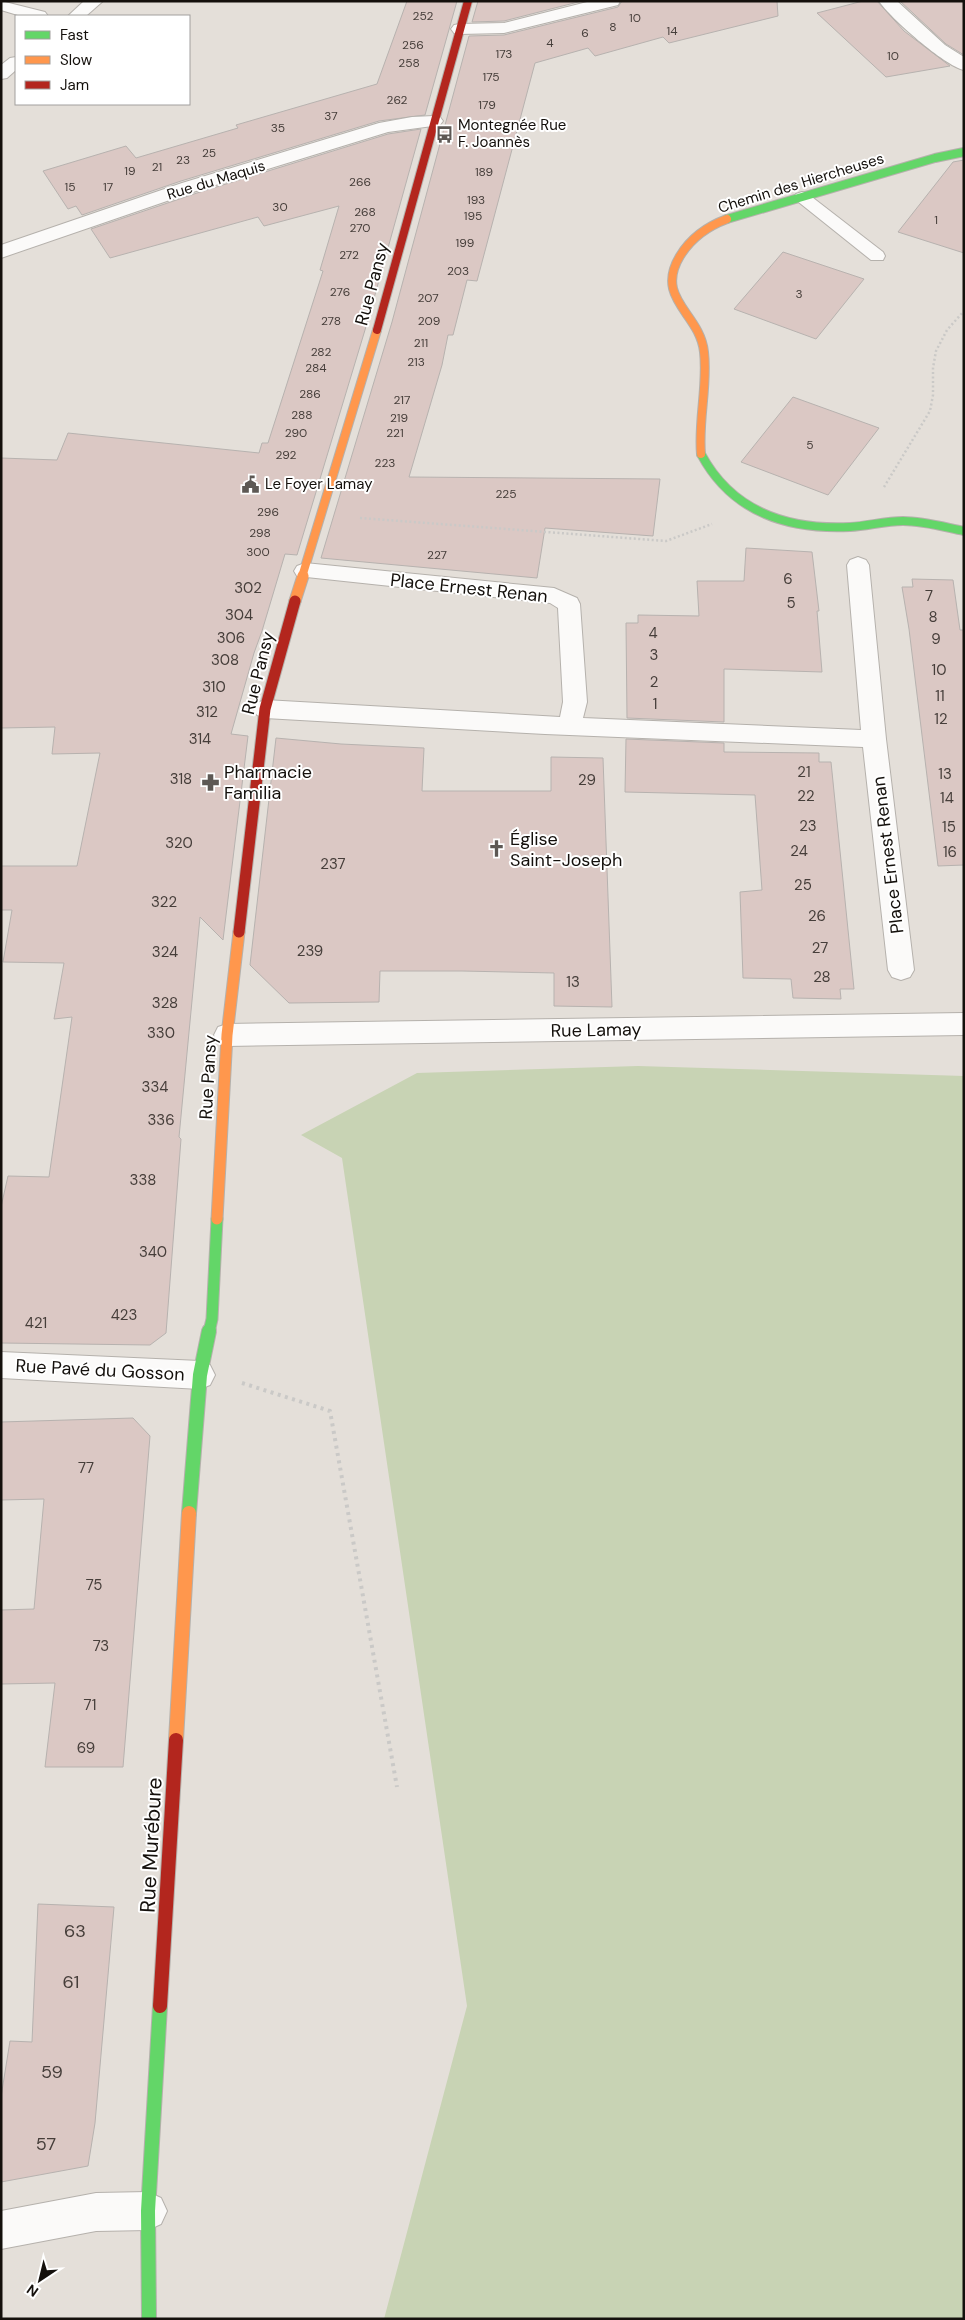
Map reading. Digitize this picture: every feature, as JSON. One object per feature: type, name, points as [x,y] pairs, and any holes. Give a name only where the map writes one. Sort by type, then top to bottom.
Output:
[{"type":"street","points":[[77,15],[95,1]]},
{"type":"street","name":"Rue Pansy","points":[[200,1375],[212,1319],[227,1036],[265,709],[380,321],[434,121],[448,81],[468,1]]},
{"type":"street","points":[[460,28],[504,28],[612,1]]},
{"type":"street","points":[[886,1],[939,49],[964,65]]},
{"type":"street","points":[[1,5],[36,15]]},
{"type":"street","points":[[1,74],[15,63]]},
{"type":"street","name":"Rue du Maquis","points":[[1,252],[189,187],[385,127],[412,122],[434,121]]},
{"type":"street","name":"Chemin des Hiercheuses","points":[[964,152],[802,197],[739,216],[709,228],[687,245],[679,254],[671,275],[671,288],[675,300],[697,330],[704,346],[704,372],[697,440],[700,452],[718,483],[732,495],[752,507],[786,521],[806,525],[856,526],[898,521],[964,531]]},
{"type":"street","name":"Place Ernest Renan","points":[[858,565],[874,739],[901,970]]},
{"type":"street","name":"Place Ernest Renan","points":[[305,571],[554,596],[569,604],[575,702],[569,726]]},
{"type":"street","points":[[265,709],[569,726],[874,739]]},
{"type":"street","name":"Rue Lamay","points":[[227,1036],[964,1024]]},
{"type":"street","name":"Rue Pavé du Gosson","points":[[1,1366],[200,1375]]},
{"type":"street","name":"Rue Murébure","points":[[149,2319],[148,2211],[195,1420],[200,1375]]},
{"type":"street","points":[[1,2230],[96,2212],[148,2211]]},
{"type":"lane","points":[[802,197],[877,256]]},
{"type":"path","points":[[856,526],[869,510],[925,421],[933,402],[933,366],[936,349],[944,334],[964,311]]},
{"type":"path","points":[[322,515],[666,541],[752,507]]},
{"type":"path","points":[[245,1384],[330,1411],[398,1787]]},
{"type":"green space","points":[[638,1066],[964,1076],[964,2319],[384,2319],[467,2006],[342,1158],[301,1135],[417,1073]]},
{"type":"building","points":[[407,1],[457,1],[425,115],[379,121],[181,181],[82,215],[76,206],[68,209],[43,171],[126,146],[136,158],[238,128],[236,125],[377,84]]},
{"type":"building","points":[[478,1],[582,1],[504,21],[472,22]]},
{"type":"building","points":[[622,1],[777,1],[778,16],[669,43],[663,37],[595,56],[588,48],[535,63],[477,281],[467,280],[453,335],[448,335],[442,365],[409,477],[660,479],[653,536],[545,528],[537,578],[321,558],[392,322],[469,36],[504,35],[618,7]]},
{"type":"building","points":[[863,1],[877,1],[904,31],[950,66],[886,77],[817,13]]},
{"type":"building","points":[[900,1],[964,1],[964,55],[946,44]]},
{"type":"building","points":[[421,129],[368,320],[297,555],[285,554],[231,734],[248,736],[223,940],[200,917],[179,1137],[181,1139],[166,1333],[150,1345],[1,1343],[1,1207],[8,1176],[49,1177],[72,1017],[54,1019],[64,963],[3,962],[12,910],[1,910],[1,866],[77,866],[100,753],[52,754],[55,727],[1,728],[1,458],[57,460],[68,433],[259,453],[262,443],[268,443],[323,271],[320,270],[339,206],[264,226],[258,217],[110,258],[91,229],[197,193],[388,134]]},
{"type":"building","points":[[964,160],[964,253],[898,232],[953,162]]},
{"type":"building","points":[[783,252],[864,279],[816,339],[734,309]]},
{"type":"building","points":[[793,397],[879,428],[828,495],[741,462]]},
{"type":"building","points":[[746,548],[812,552],[819,611],[817,611],[822,672],[724,669],[724,722],[627,718],[626,623],[638,623],[638,615],[699,616],[697,581],[744,581]]},
{"type":"building","points":[[912,579],[953,580],[960,630],[964,630],[964,865],[938,866],[909,629],[902,587],[913,587]]},
{"type":"building","points":[[276,738],[341,744],[424,748],[422,791],[551,791],[551,757],[603,758],[612,1007],[554,1006],[554,973],[462,971],[380,971],[379,1002],[289,1003],[250,965]]},
{"type":"building","points":[[626,739],[724,743],[724,752],[819,753],[819,762],[831,762],[854,989],[840,989],[841,999],[793,998],[791,979],[743,978],[740,892],[762,890],[755,795],[625,792]]},
{"type":"building","points":[[133,1418],[150,1436],[123,1767],[45,1767],[55,1683],[1,1684],[1,1610],[34,1609],[44,1499],[1,1500],[1,1422]]},
{"type":"building","points":[[38,1904],[114,1907],[95,2123],[88,2166],[1,2182],[1,2097],[10,2041],[32,2042]]},
{"type":"traffic: fast","points":[[727,219],[935,158],[964,152]]},
{"type":"traffic: fast","points":[[701,454],[712,474],[726,490],[743,503],[763,513],[784,520],[828,527],[850,527],[904,521],[964,531]]},
{"type":"traffic: fast","points":[[189,1513],[200,1375],[212,1319],[217,1219]]},
{"type":"traffic: fast","points":[[149,2319],[148,2211],[160,2006]]},
{"type":"traffic: slow","points":[[701,454],[700,428],[704,351],[701,337],[673,292],[671,280],[674,266],[688,244],[704,231],[727,219]]},
{"type":"traffic: slow","points":[[295,601],[377,330]]},
{"type":"traffic: slow","points":[[217,1219],[227,1035],[239,932]]},
{"type":"traffic: slow","points":[[176,1740],[189,1513]]},
{"type":"traffic: jam","points":[[377,330],[468,1]]},
{"type":"traffic: jam","points":[[239,932],[265,709],[295,601]]},
{"type":"traffic: jam","points":[[160,2006],[176,1740]]},
{"type":"place","name":"Montegnée Rue F. Joannès","points":[[444,134]]},
{"type":"place","name":"Le Foyer Lamay","points":[[251,484]]},
{"type":"place","name":"Pharmacie Familia","points":[[210,782]]},
{"type":"place","name":"Église Saint-Joseph","points":[[496,849]]}]
